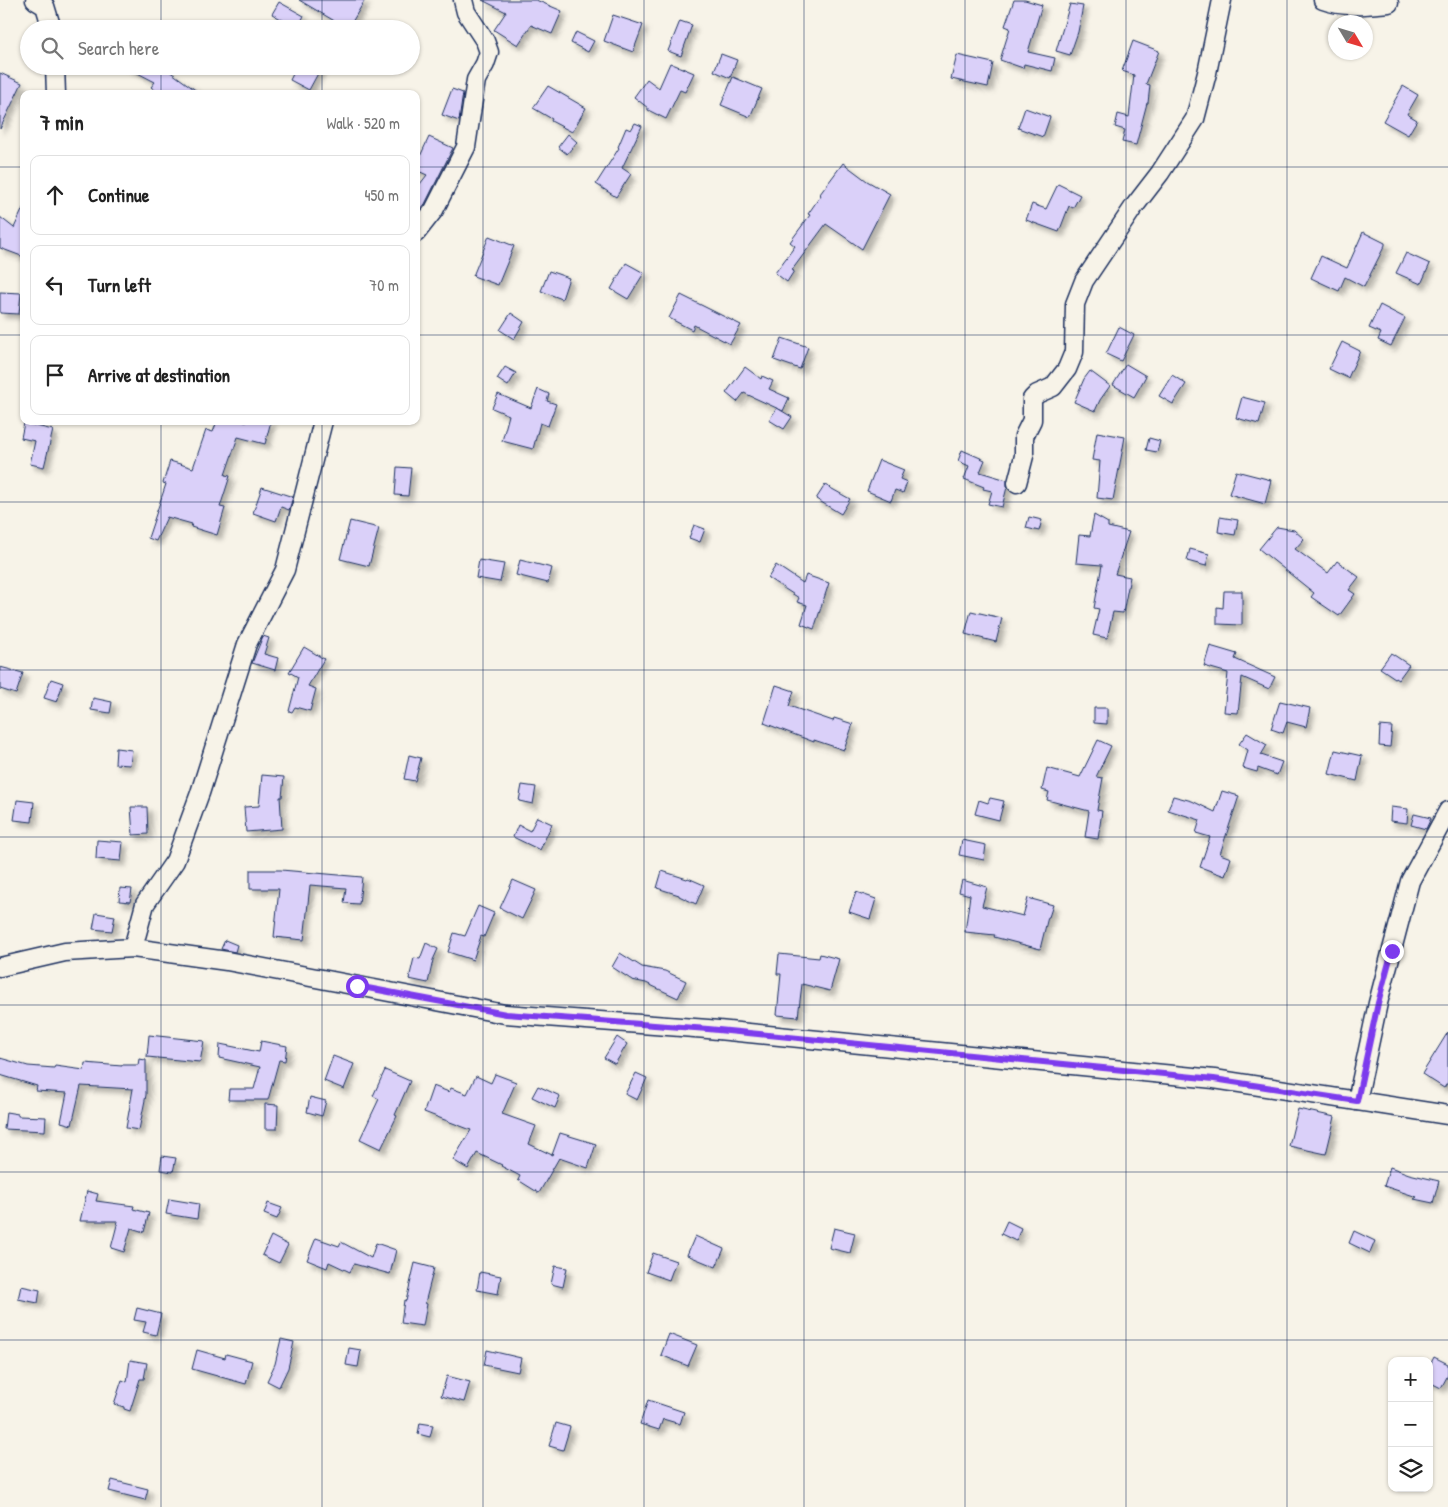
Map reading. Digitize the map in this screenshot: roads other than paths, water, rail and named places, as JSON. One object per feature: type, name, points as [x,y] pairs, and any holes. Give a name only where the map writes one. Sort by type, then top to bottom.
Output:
[{"type":"street","points":[[420,228],[434,210],[466,147],[476,80],[489,52],[485,41],[466,12],[464,0]]},
{"type":"street","points":[[1017,483],[1024,456],[1024,436],[1032,420],[1032,399],[1037,394],[1053,387],[1067,369],[1074,352],[1076,304],[1084,281],[1133,208],[1160,173],[1195,119],[1207,73],[1222,0]]},
{"type":"street","points":[[1323,0],[1338,5],[1389,3]]},
{"type":"street","points":[[42,2],[49,20]]},
{"type":"street","points":[[55,75],[56,90]]},
{"type":"street","points":[[133,948],[145,904],[175,861],[200,793],[248,644],[285,570],[322,425]]},
{"type":"street","points":[[1357,1101],[1378,1003],[1410,881],[1448,811]]},
{"type":"street","points":[[0,967],[65,952],[133,948],[227,961],[506,1014],[708,1029],[1214,1079],[1448,1115]]}]
